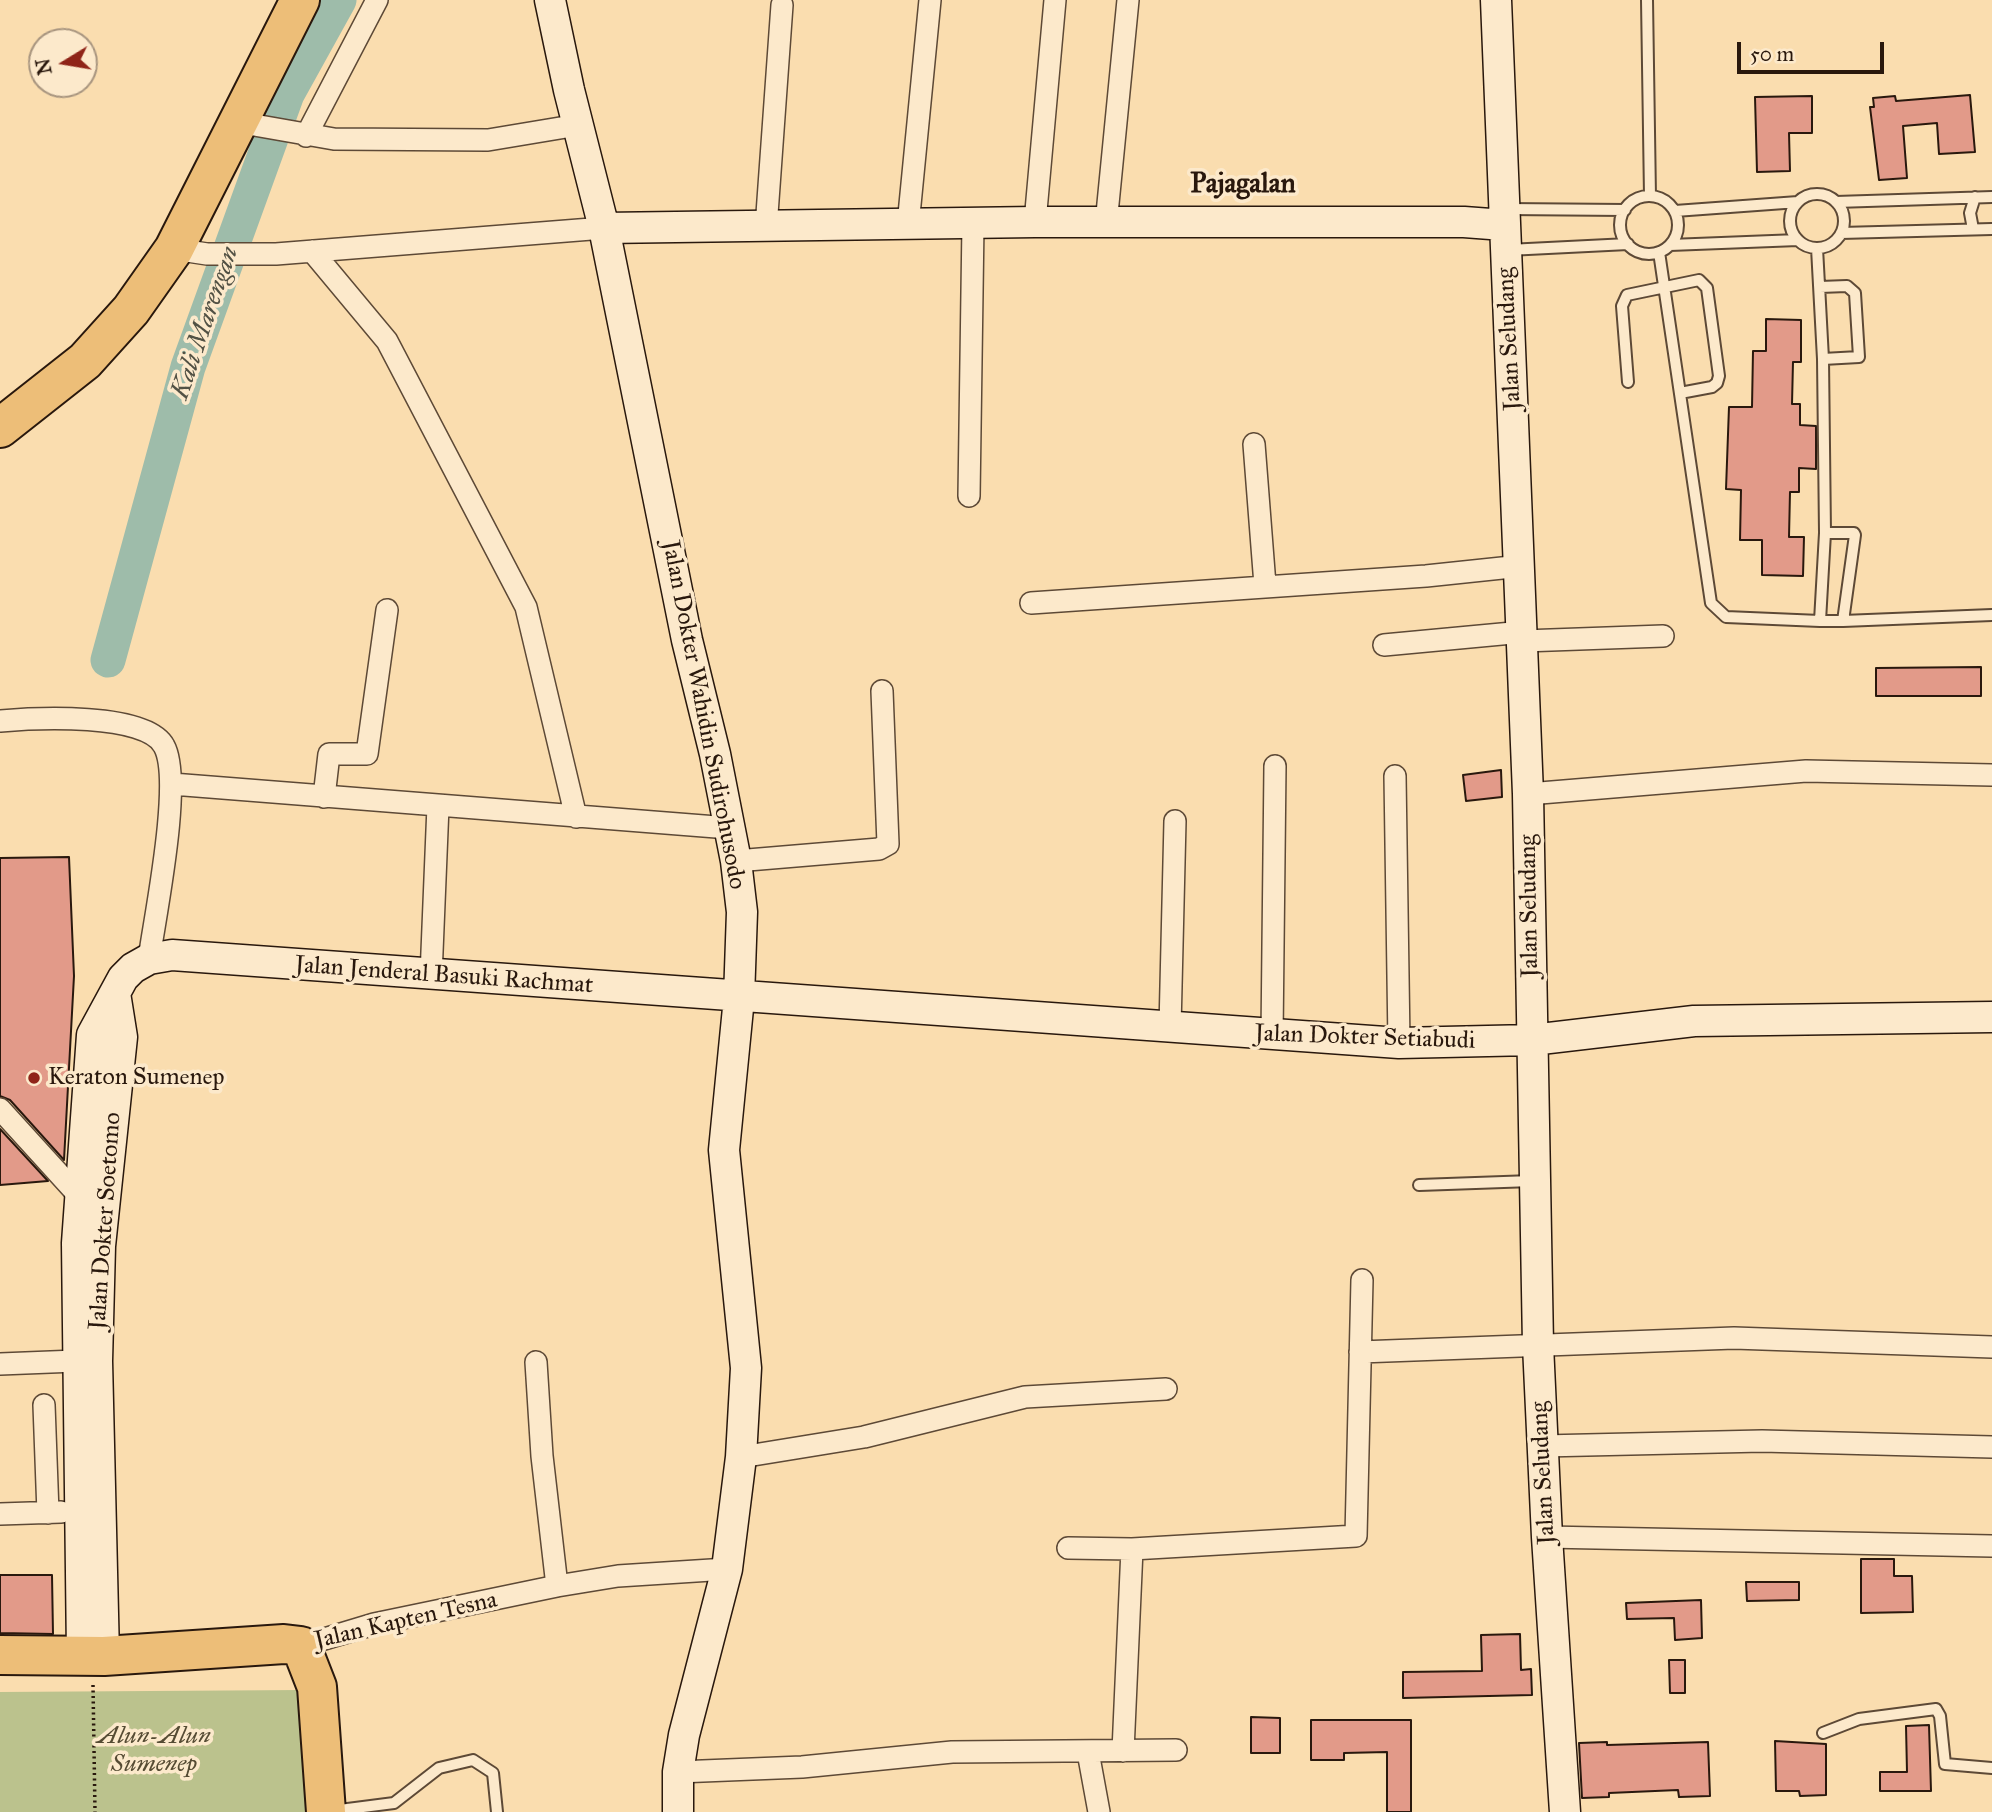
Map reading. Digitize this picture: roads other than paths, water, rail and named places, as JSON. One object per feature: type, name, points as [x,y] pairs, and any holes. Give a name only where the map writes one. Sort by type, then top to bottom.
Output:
[{"type":"highway","points":[[0,428],[85,361],[131,310],[191,252],[250,126],[300,0]]},
{"type":"highway","name":"Jalan Kapten Tesna","points":[[0,1655],[93,1656],[284,1644],[301,1646]]},
{"type":"highway","points":[[301,1646],[317,1687],[326,1812]]},
{"type":"street","points":[[306,136],[377,0]]},
{"type":"street","name":"Jalan Dokter Wahidin Sudirohusodo","points":[[550,0],[604,228],[687,640],[715,754],[736,861],[742,925],[739,998],[724,1150],[746,1368],[740,1457],[727,1569],[693,1698],[678,1772],[678,1812]]},
{"type":"street","points":[[908,225],[930,0]]},
{"type":"street","points":[[1035,222],[1055,0]]},
{"type":"street","points":[[1106,224],[1128,0]]},
{"type":"street","name":"Jalan Seludang","points":[[1496,0],[1521,566],[1538,1345],[1565,1812]]},
{"type":"street","points":[[766,228],[782,5]]},
{"type":"street","points":[[250,126],[306,136],[488,140],[578,125]]},
{"type":"street","points":[[191,252],[241,255],[312,251],[604,228],[766,228],[1035,222],[1464,222],[1504,228]]},
{"type":"street","points":[[969,496],[972,224]]},
{"type":"street","points":[[312,251],[387,341],[526,607],[576,817]]},
{"type":"street","points":[[1254,444],[1265,585]]},
{"type":"street","points":[[1031,603],[1426,576],[1521,566]]},
{"type":"street","points":[[324,797],[329,754],[367,754],[387,610]]},
{"type":"street","points":[[1384,645],[1523,636],[1663,636]]},
{"type":"street","points":[[736,861],[878,849],[888,844],[881,691]]},
{"type":"street","points":[[0,721],[30,718],[134,726],[152,734],[164,746],[172,784],[149,959]]},
{"type":"street","points":[[1272,1036],[1275,766]]},
{"type":"street","points":[[1528,794],[1806,771],[1992,775]]},
{"type":"street","points":[[1395,776],[1399,1043]]},
{"type":"street","points":[[172,784],[729,828]]},
{"type":"street","points":[[431,976],[438,806]]},
{"type":"street","points":[[1170,1027],[1175,821]]},
{"type":"street","name":"Jalan Jenderal Basuki Rachmat","points":[[149,959],[172,955],[739,998]]},
{"type":"street","name":"Jalan Dokter Soetomo","points":[[93,1656],[87,1361],[92,1198],[92,1035],[115,993],[133,968],[149,959]]},
{"type":"street","name":"Jalan Dokter Setiabudi","points":[[739,998],[1399,1043],[1532,1040],[1694,1021],[1992,1017]]},
{"type":"street","points":[[0,1109],[92,1198]]},
{"type":"street","points":[[1068,1548],[1132,1549],[1356,1536],[1362,1280]]},
{"type":"street","points":[[1360,1352],[1734,1338],[1992,1347]]},
{"type":"street","points":[[0,1364],[87,1361]]},
{"type":"street","points":[[536,1362],[542,1456],[557,1586]]},
{"type":"street","points":[[740,1457],[864,1437],[1025,1396],[1166,1389]]},
{"type":"street","points":[[44,1405],[48,1513]]},
{"type":"street","points":[[1543,1446],[1762,1441],[1992,1447]]},
{"type":"street","points":[[0,1514],[90,1512]]},
{"type":"street","points":[[1547,1537],[1992,1546]]},
{"type":"street","points":[[1123,1751],[1132,1549]]},
{"type":"street","name":"Jalan Kapten Tesna","points":[[301,1646],[374,1624],[557,1586],[618,1576],[727,1569]]},
{"type":"street","points":[[678,1772],[802,1767],[952,1752],[1176,1750]]},
{"type":"street","points":[[1088,1752],[1099,1812]]},
{"type":"lane","points":[[1647,0],[1650,196]]},
{"type":"lane","points":[[1675,211],[1798,202],[1813,194],[1821,194],[1836,202],[1992,197]]},
{"type":"lane","points":[[1628,244],[1621,227],[1625,210],[1635,199],[1650,196],[1665,200],[1675,211],[1678,229],[1670,245]]},
{"type":"lane","points":[[1973,229],[1970,214],[1975,197]]},
{"type":"lane","points":[[1798,202],[1791,217],[1791,226],[1798,240]]},
{"type":"lane","points":[[1504,228],[1628,244],[1642,253],[1659,252],[1670,245],[1798,240],[1817,248],[1829,245],[1841,233],[1844,217],[1836,202]]},
{"type":"lane","points":[[1504,228],[1625,210]]},
{"type":"lane","points":[[1841,233],[1992,229]]},
{"type":"lane","points":[[1817,248],[1823,359],[1825,533],[1820,621]]},
{"type":"lane","points":[[1659,252],[1711,603],[1715,610],[1726,617],[1820,621],[1992,615]]},
{"type":"lane","points":[[1628,382],[1623,301],[1627,295],[1699,280],[1707,288],[1717,383],[1712,387],[1680,393]]},
{"type":"lane","points":[[1820,287],[1847,286],[1857,300],[1859,357],[1823,359]]},
{"type":"lane","points":[[1825,533],[1855,534],[1843,621]]},
{"type":"lane","points":[[1419,1185],[1535,1181]]},
{"type":"lane","points":[[1823,1734],[1859,1719],[1936,1709],[1940,1716],[1945,1764],[1992,1768]]},
{"type":"lane","points":[[326,1812],[394,1803],[439,1768],[473,1760],[493,1773],[497,1812]]},
{"type":"waterway","name":"Kali Marengan","points":[[108,660],[188,367],[287,94],[339,0]]},
{"type":"place","name":"Keraton Sumenep","points":[[34,1078]]},
{"type":"district","name":"Pajagalan","points":[[1243,185]]},
{"type":"park label","name":"Alun-Alun Sumenep","points":[[154,1751]]}]
